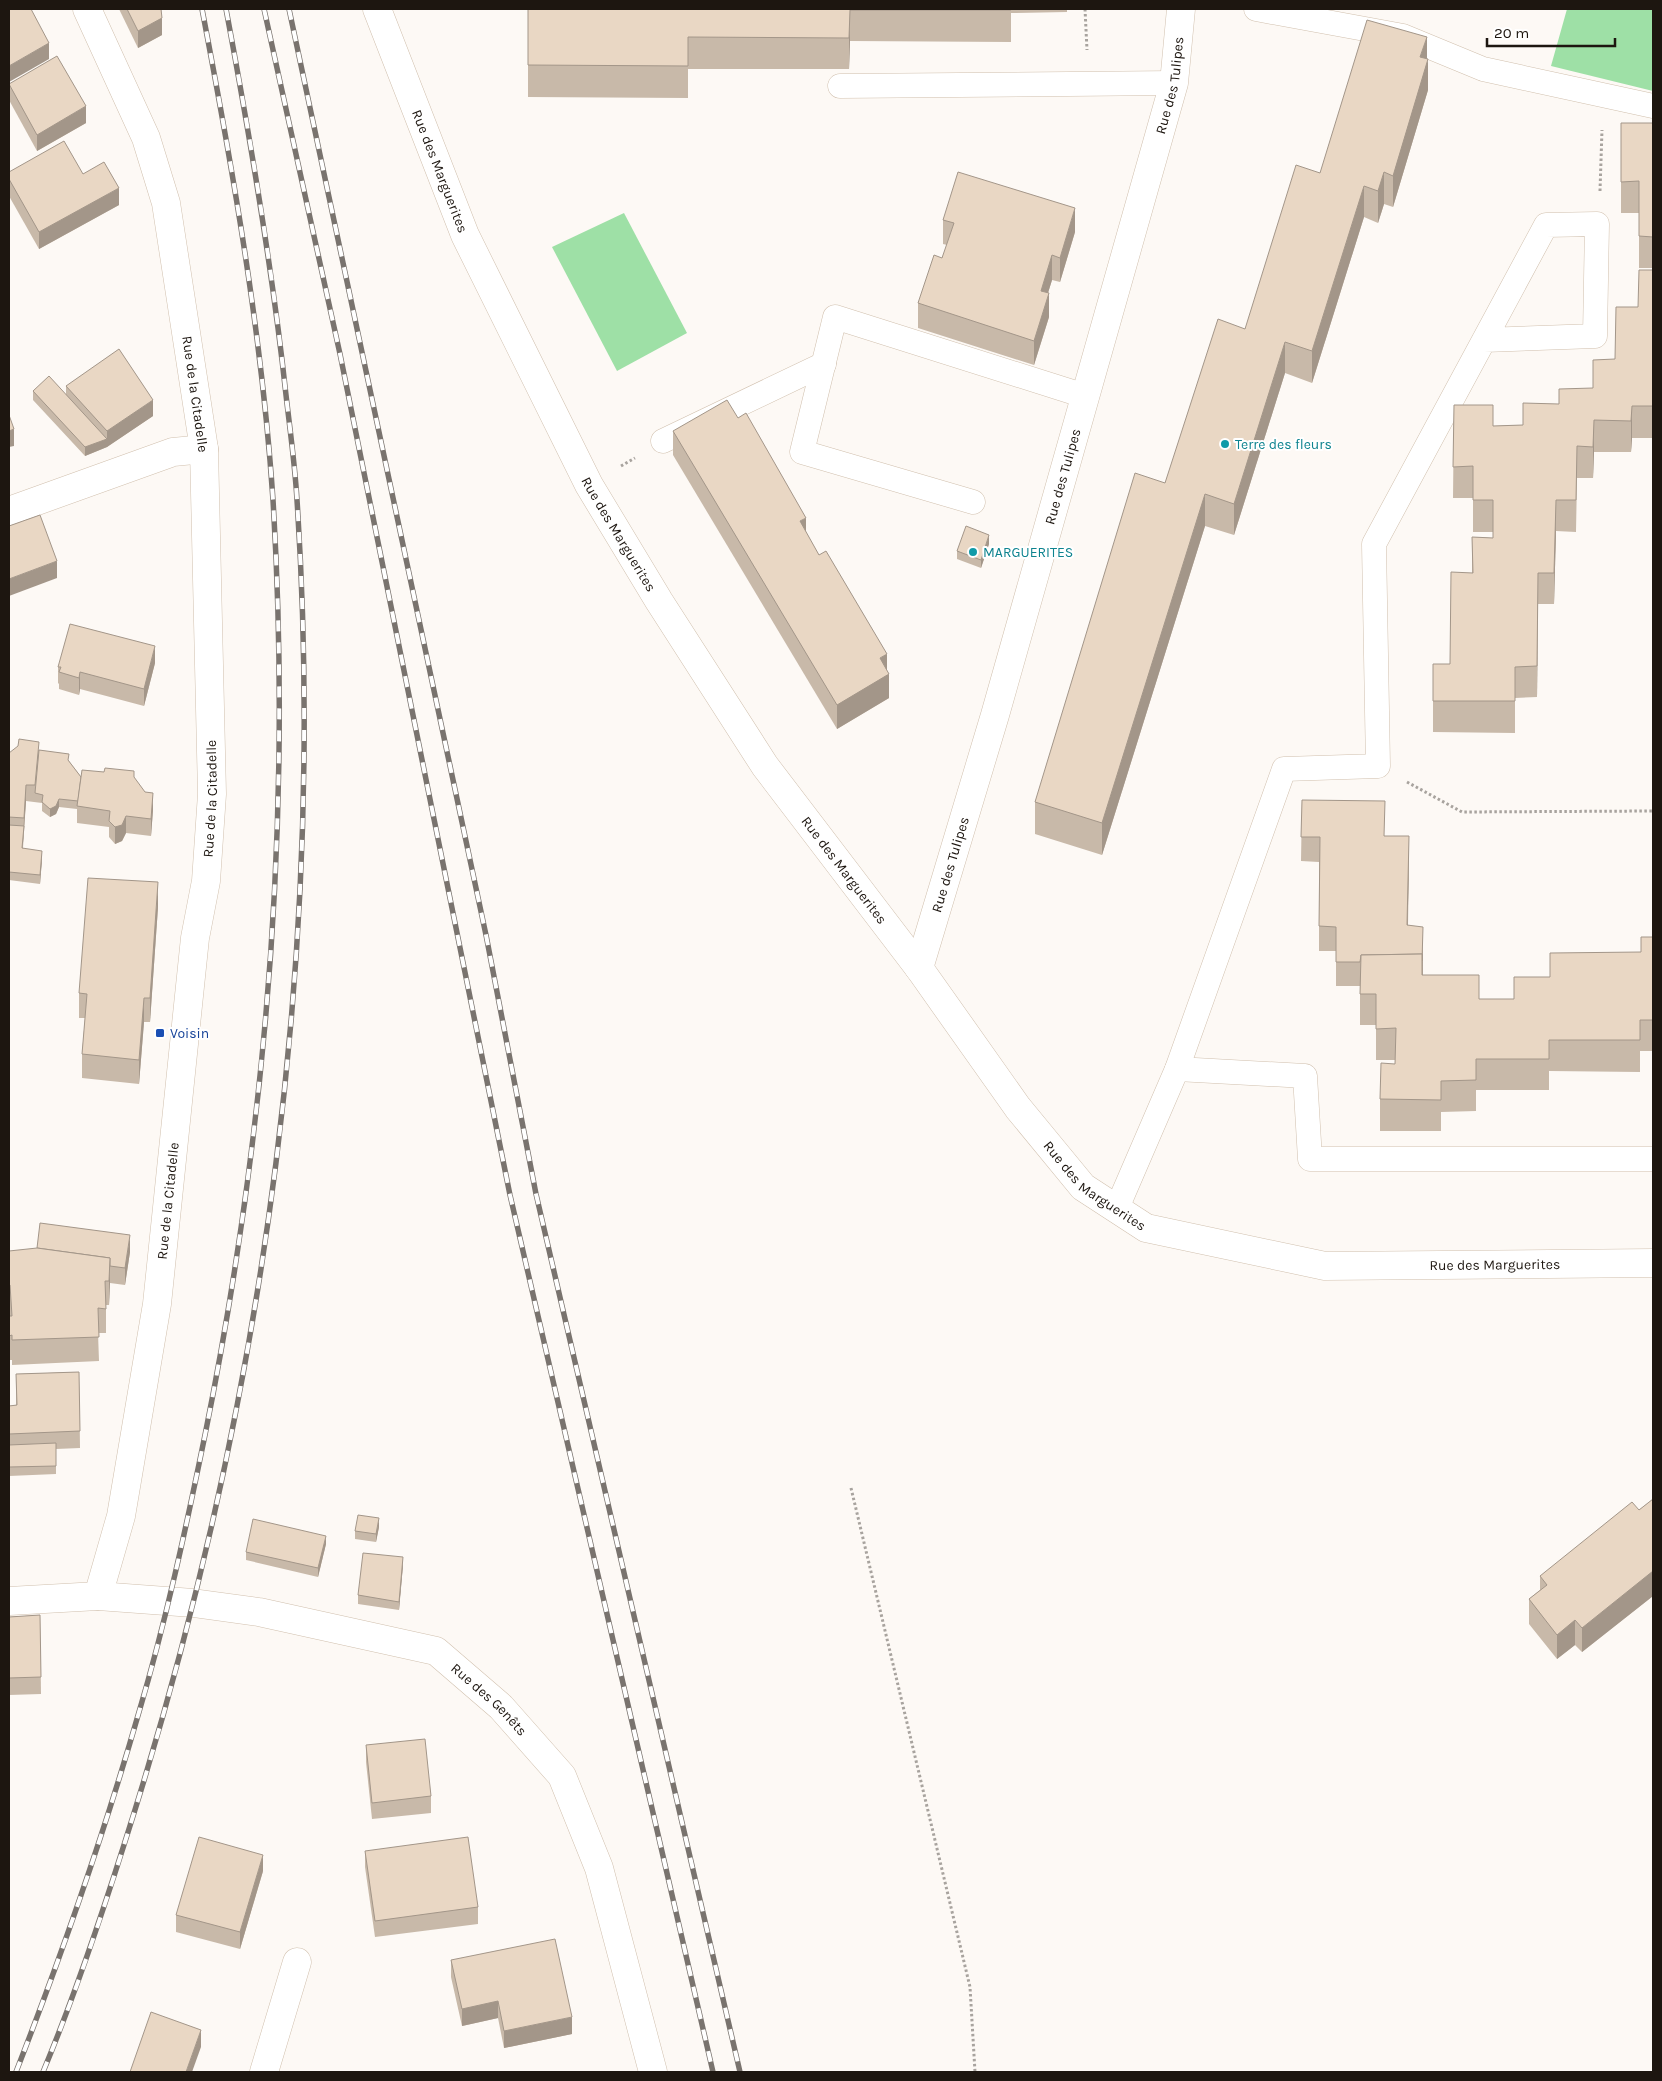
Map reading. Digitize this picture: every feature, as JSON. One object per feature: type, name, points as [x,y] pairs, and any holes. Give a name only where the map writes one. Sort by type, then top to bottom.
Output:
[{"type":"street","name":"Rue de la Citadelle","points":[[87,9],[146,138],[166,203],[204,449],[212,794],[206,881],[195,938],[156,1304],[121,1516],[98,1596]]},
{"type":"street","name":"Rue des Marguerites","points":[[377,9],[465,235],[589,485],[659,601],[765,766],[919,968],[1018,1108],[1083,1187],[1146,1228],[1325,1266],[1653,1263]]},
{"type":"street","name":"Rue des Tulipes","points":[[919,968],[995,715],[1174,84],[1181,9]]},
{"type":"street","points":[[9,511],[173,452],[204,449]]},
{"type":"street","name":"Rue des Genêts","points":[[9,1601],[98,1596],[185,1602],[259,1612],[436,1651],[501,1707],[562,1776],[599,1868],[654,2072]]},
{"type":"street","points":[[264,2072],[297,1962]]},
{"type":"lane","points":[[1256,9],[1403,36],[1483,69],[1653,106]]},
{"type":"lane","points":[[840,86],[1174,84]]},
{"type":"lane","points":[[1117,1208],[1177,1069],[1284,769],[1378,766],[1374,544],[1546,225],[1597,224],[1595,336],[1484,340]]},
{"type":"lane","points":[[973,502],[802,452],[835,317],[1086,396]]},
{"type":"lane","points":[[663,441],[824,364]]},
{"type":"lane","points":[[1177,1069],[1305,1076],[1310,1159],[1653,1159]]},
{"type":"path","points":[[1085,9],[1088,84]]},
{"type":"path","points":[[1597,224],[1602,178],[1602,95]]},
{"type":"path","points":[[589,485],[663,441]]},
{"type":"path","points":[[1378,766],[1462,812],[1653,811]]},
{"type":"path","points":[[852,1488],[970,1987],[975,2072]]},
{"type":"green space","points":[[1567,9],[1653,9],[1653,91],[1551,66]]},
{"type":"green space","points":[[624,213],[687,333],[617,371],[552,247]]},
{"type":"building","points":[[9,9],[31,9],[49,43],[9,66]]},
{"type":"building","points":[[127,9],[161,9],[162,18],[138,31]]},
{"type":"building","points":[[528,9],[1011,10],[850,10],[849,38],[688,37],[688,66],[528,65]]},
{"type":"building","name":"Terre des fleurs","points":[[1367,20],[1427,37],[1420,57],[1428,59],[1393,176],[1384,172],[1378,191],[1364,186],[1312,351],[1285,342],[1234,504],[1205,494],[1102,823],[1035,802],[1135,473],[1165,483],[1218,319],[1245,329],[1296,165],[1320,173]]},
{"type":"building","points":[[57,56],[86,106],[37,135],[9,84]]},
{"type":"building","points":[[1621,123],[1653,123],[1653,237],[1639,236],[1639,181],[1621,182]]},
{"type":"building","points":[[64,141],[83,174],[104,162],[119,188],[39,232],[9,179],[9,172]]},
{"type":"building","points":[[958,172],[1075,208],[1060,258],[1052,255],[1041,291],[1049,293],[1034,341],[918,303],[934,255],[942,258],[954,223],[943,220]]},
{"type":"building","points":[[1639,270],[1653,270],[1653,406],[1632,406],[1631,421],[1594,420],[1593,447],[1577,446],[1576,500],[1556,500],[1554,573],[1538,573],[1537,666],[1515,667],[1515,701],[1433,701],[1433,664],[1450,664],[1451,572],[1473,573],[1472,537],[1493,538],[1493,500],[1473,500],[1473,466],[1453,467],[1454,405],[1493,405],[1493,426],[1523,425],[1523,403],[1559,404],[1559,389],[1593,388],[1593,360],[1615,359],[1616,307],[1638,307]]},
{"type":"building","points":[[119,349],[153,400],[107,431],[66,386]]},
{"type":"building","points":[[49,376],[107,439],[85,447],[33,391]]},
{"type":"building","points":[[727,400],[738,418],[746,413],[806,518],[800,521],[819,555],[826,551],[887,654],[880,658],[889,674],[837,705],[673,431]]},
{"type":"building","points":[[9,415],[14,429],[9,431]]},
{"type":"building","points":[[40,515],[57,561],[9,579],[9,526]]},
{"type":"building","name":"MARGUERITES","points":[[966,526],[989,535],[981,560],[957,551]]},
{"type":"building","points":[[70,624],[155,646],[144,689],[80,672],[79,678],[59,672],[61,667],[58,667]]},
{"type":"building","points":[[19,739],[39,742],[35,785],[26,785],[24,818],[9,817],[9,753],[18,746]]},
{"type":"building","points":[[39,750],[69,754],[68,760],[81,777],[78,801],[59,799],[56,806],[50,809],[42,802],[43,795],[35,793]]},
{"type":"building","points":[[105,768],[134,771],[134,777],[145,792],[153,793],[151,819],[126,816],[122,825],[115,827],[109,821],[110,811],[77,806],[82,770],[104,772]]},
{"type":"building","points":[[1302,800],[1385,801],[1384,836],[1409,836],[1407,925],[1423,927],[1422,961],[1422,954],[1361,955],[1360,962],[1336,962],[1336,927],[1319,926],[1320,837],[1301,837]]},
{"type":"building","points":[[9,825],[24,826],[22,848],[42,851],[40,875],[9,872]]},
{"type":"building","points":[[88,878],[158,882],[150,998],[144,998],[139,1060],[82,1054],[87,994],[79,993]]},
{"type":"building","points":[[1641,937],[1653,937],[1653,1020],[1640,1020],[1640,1040],[1549,1040],[1549,1059],[1476,1059],[1476,1080],[1441,1081],[1441,1100],[1380,1099],[1381,1063],[1395,1064],[1396,1028],[1376,1029],[1376,994],[1360,994],[1361,955],[1422,954],[1422,975],[1479,975],[1479,999],[1514,999],[1514,977],[1550,977],[1550,953],[1641,952]]},
{"type":"building","points":[[40,1223],[130,1235],[125,1268],[110,1266],[110,1258],[37,1248]]},
{"type":"building","points":[[37,1248],[110,1258],[109,1281],[105,1281],[106,1309],[98,1308],[99,1337],[12,1340],[12,1335],[9,1336],[9,1316],[12,1316],[9,1285],[9,1251]]},
{"type":"building","points":[[79,1372],[80,1431],[9,1434],[9,1406],[17,1405],[16,1374]]},
{"type":"building","points":[[56,1443],[56,1466],[9,1467],[9,1445]]},
{"type":"building","points":[[1653,1499],[1653,1571],[1582,1628],[1575,1620],[1557,1635],[1529,1599],[1547,1585],[1540,1576],[1632,1502],[1639,1510]]},
{"type":"building","points":[[358,1515],[379,1518],[376,1534],[355,1531]]},
{"type":"building","points":[[253,1519],[326,1536],[318,1568],[246,1552]]},
{"type":"building","points":[[363,1553],[403,1557],[399,1602],[358,1595]]},
{"type":"building","points":[[40,1615],[41,1677],[9,1678],[9,1617]]},
{"type":"building","points":[[425,1739],[431,1796],[372,1803],[366,1745]]},
{"type":"building","points":[[199,1837],[263,1855],[240,1932],[176,1915]]},
{"type":"building","points":[[468,1837],[478,1907],[375,1921],[365,1851]]},
{"type":"building","points":[[555,1939],[572,2017],[504,2031],[498,2001],[462,2009],[451,1960]]},
{"type":"building","points":[[151,2012],[201,2030],[186,2072],[130,2072]]},
{"type":"railway","points":[[16,2072],[50,1983],[97,1848],[126,1758],[158,1643],[205,1435],[227,1320],[259,1087],[269,970],[276,852],[279,735],[278,617],[273,500],[262,376],[254,315],[225,131],[202,9]]},
{"type":"railway","points":[[43,2072],[92,1944],[134,1813],[180,1653],[219,1492],[251,1328],[276,1164],[293,998],[302,832],[304,666],[296,487],[267,249],[226,9]]},
{"type":"railway","points":[[264,9],[340,354],[510,1195],[713,2072]]},
{"type":"railway","points":[[289,9],[486,935],[536,1194],[740,2072]]},
{"type":"place","name":"Terre des fleurs","points":[[1225,444]]},
{"type":"place","name":"MARGUERITES","points":[[973,552]]},
{"type":"place","name":"Voisin","points":[[160,1033]]}]
